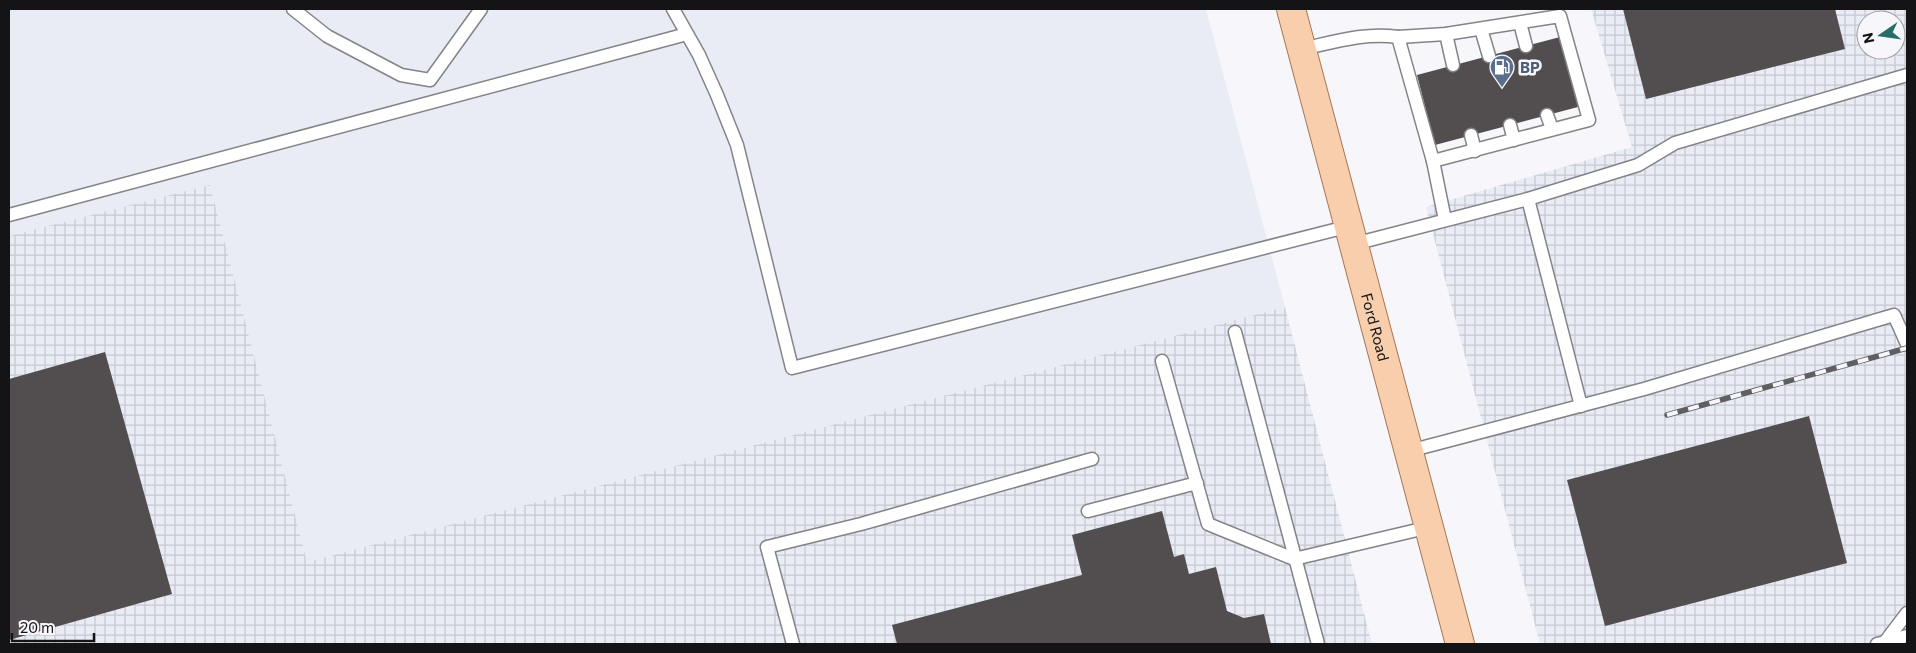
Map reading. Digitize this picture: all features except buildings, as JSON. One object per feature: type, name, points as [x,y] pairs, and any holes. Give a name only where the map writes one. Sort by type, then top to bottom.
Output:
[{"type":"main road","name":"Ford Road","points":[[1291,9],[1460,644]]},
{"type":"lane","points":[[293,9],[328,36],[401,75],[430,80],[442,100]]},
{"type":"lane","points":[[430,80],[482,9]]},
{"type":"lane","points":[[673,9],[717,95],[737,145],[792,368],[1352,235],[1445,220],[1528,199],[1638,165],[1675,143],[1907,75]]},
{"type":"lane","points":[[1302,49],[1363,36],[1382,35],[1398,37],[1446,34],[1560,16],[1589,120],[1433,161]]},
{"type":"lane","points":[[1520,23],[1526,46]]},
{"type":"lane","points":[[1481,29],[1488,56]]},
{"type":"lane","points":[[9,215],[687,34]]},
{"type":"lane","points":[[1446,34],[1454,65]]},
{"type":"lane","points":[[1398,37],[1433,161],[1445,220]]},
{"type":"lane","points":[[1548,115],[1552,130]]},
{"type":"lane","points":[[1510,125],[1514,140]]},
{"type":"lane","points":[[1471,136],[1475,151]]},
{"type":"lane","points":[[1528,199],[1581,406]]},
{"type":"lane","points":[[1409,451],[1644,389],[1894,314],[1907,344]]},
{"type":"lane","points":[[1235,332],[1318,644]]},
{"type":"lane","points":[[1162,361],[1208,524],[1294,559],[1430,527]]},
{"type":"lane","points":[[793,644],[767,547],[860,524],[1092,459]]},
{"type":"lane","points":[[1088,510],[1197,483]]},
{"type":"lane","points":[[1881,643],[1907,613]]},
{"type":"lane","points":[[1881,643],[1907,636]]},
{"type":"shaded area","points":[[9,9],[1206,9],[1285,307],[307,562],[210,186],[9,236]]},
{"type":"shaded area","points":[[1591,9],[1907,9],[1907,644],[1540,644],[1426,207],[1632,147]]},
{"type":"shaded area","points":[[210,185],[307,562],[1285,307],[1372,644],[9,644],[9,236]]},
{"type":"railway","points":[[1667,415],[1907,348]]},
{"type":"place","name":"BP","points":[[1502,88]]}]
